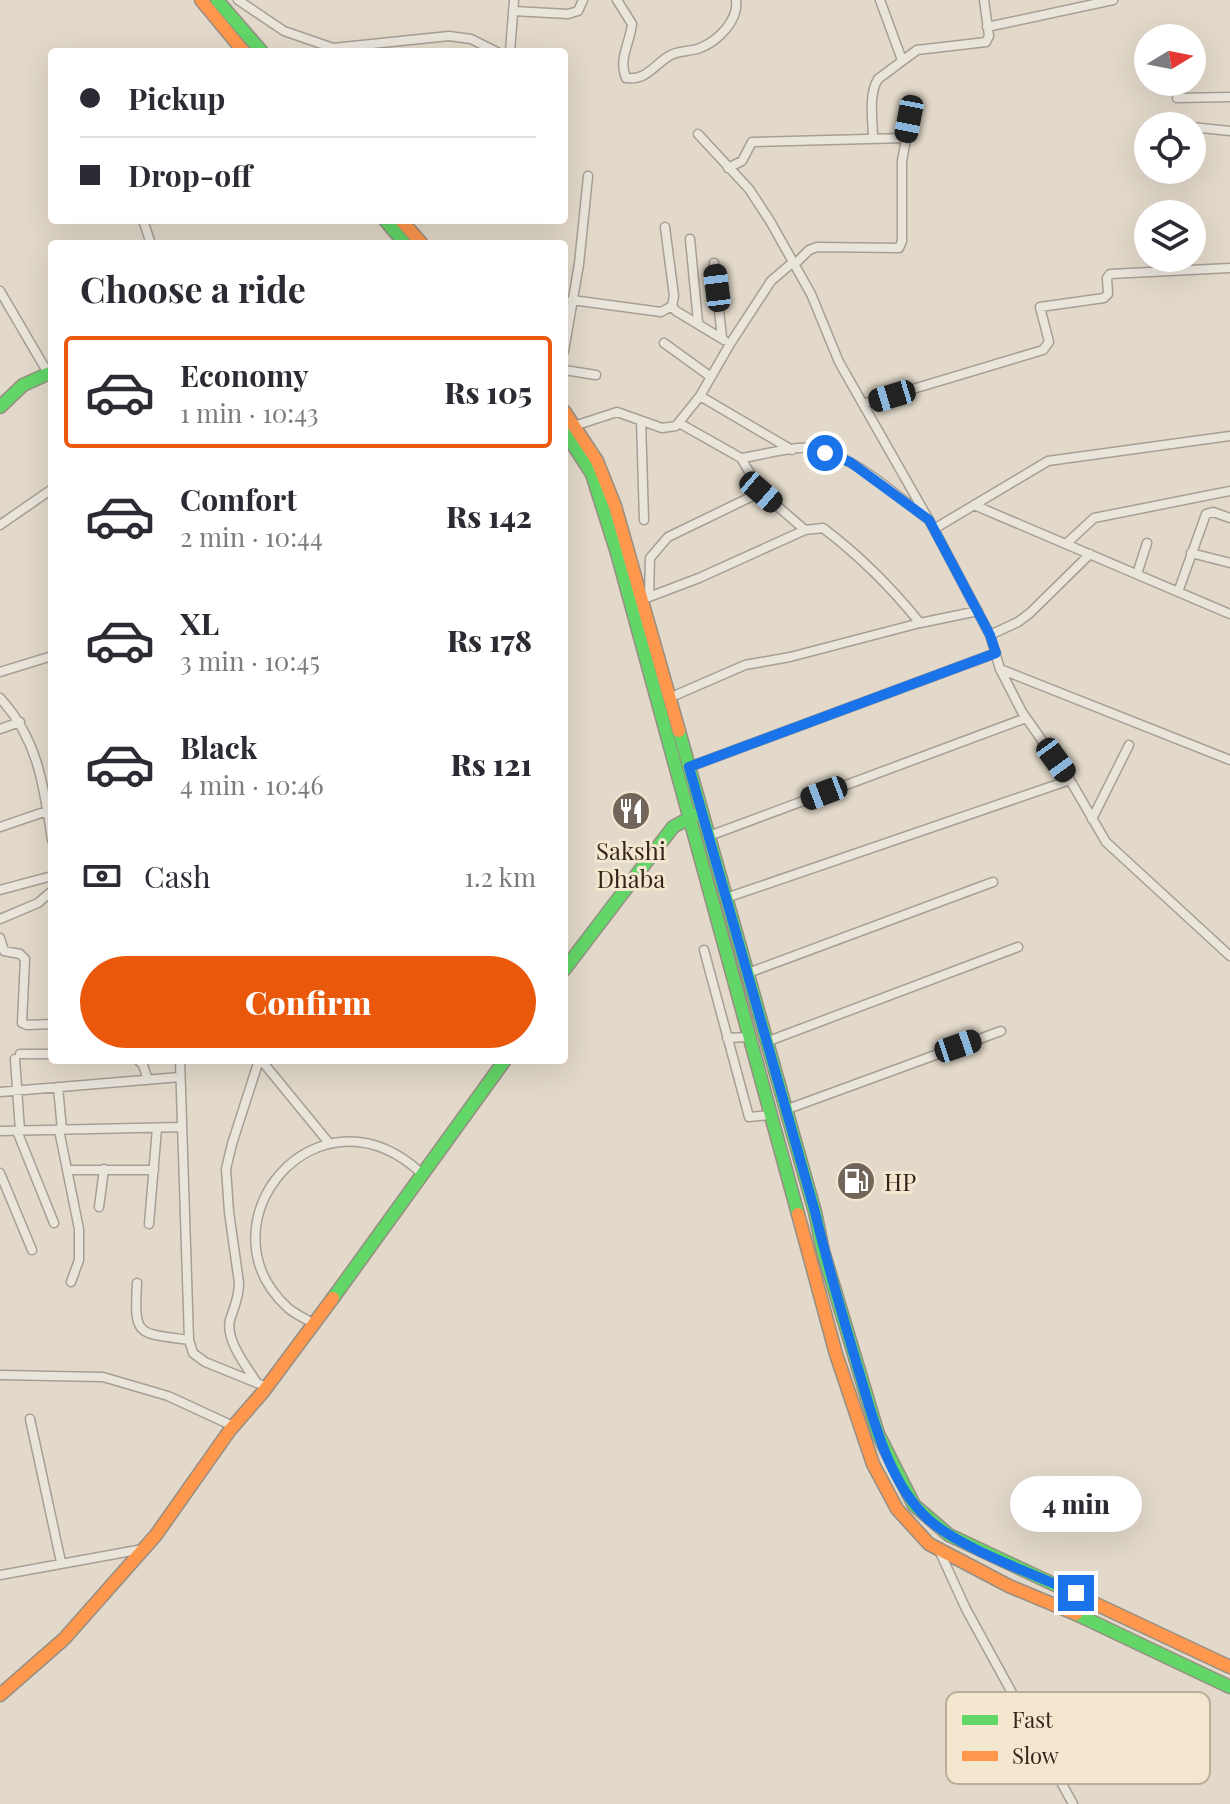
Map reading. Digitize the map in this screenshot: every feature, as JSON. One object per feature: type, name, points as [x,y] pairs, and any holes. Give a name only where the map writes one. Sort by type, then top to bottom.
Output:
[{"type":"main road","points":[[201,0],[241,48]]},
{"type":"main road","points":[[217,0],[259,48]]},
{"type":"main road","points":[[404,224],[418,240]]},
{"type":"main road","points":[[0,407],[24,383],[48,374]]},
{"type":"main road","points":[[569,428],[597,461],[645,598],[689,767],[696,815],[730,971],[836,1354],[873,1464],[897,1509],[911,1527],[938,1549],[1009,1586],[1095,1622],[1230,1687]]},
{"type":"main road","points":[[569,428],[592,474],[664,723],[696,815],[709,836],[815,1212],[823,1251],[878,1434],[914,1505],[949,1535],[1224,1665]]},
{"type":"main road","points":[[568,965],[673,827],[696,815]]},
{"type":"main road","points":[[744,1021],[759,1016]]},
{"type":"main road","points":[[0,1695],[64,1639],[144,1549],[262,1388],[314,1324],[502,1064]]},
{"type":"street","points":[[238,0],[284,31],[326,48]]},
{"type":"street","points":[[510,48],[514,0]]},
{"type":"street","points":[[513,11],[568,14],[578,11],[583,0]]},
{"type":"street","points":[[617,0],[632,24],[623,60],[623,71],[630,79],[646,75],[673,54],[699,49],[710,43],[731,22],[737,7],[736,0]]},
{"type":"street","points":[[880,0],[902,60]]},
{"type":"street","points":[[873,139],[874,85],[911,52],[926,47],[986,42],[989,36],[984,0]]},
{"type":"street","points":[[1064,0],[1065,10]]},
{"type":"street","points":[[987,27],[1113,0]]},
{"type":"street","points":[[349,48],[449,36],[471,39],[489,48]]},
{"type":"street","points":[[412,41],[413,48]]},
{"type":"street","points":[[1177,98],[1230,97]]},
{"type":"street","points":[[569,428],[617,412],[662,428],[679,423],[711,377],[726,341],[771,281],[809,250],[817,247],[899,248],[902,241],[902,161],[913,101]]},
{"type":"street","points":[[1206,128],[1230,131]]},
{"type":"street","points":[[698,134],[749,189],[770,221],[811,294],[839,362],[978,611],[990,635],[1000,669],[1026,718],[1070,780],[1106,842],[1230,956]]},
{"type":"street","points":[[728,168],[742,161],[752,142],[906,138]]},
{"type":"street","points":[[568,326],[579,264],[588,176]]},
{"type":"street","points":[[665,227],[674,296],[672,306],[726,341]]},
{"type":"street","points":[[690,239],[698,322]]},
{"type":"street","points":[[714,263],[726,341]]},
{"type":"street","points":[[863,404],[1043,350],[1049,342],[1040,307],[1104,298],[1108,294],[1107,278],[1110,274],[1230,268]]},
{"type":"street","points":[[0,291],[48,370]]},
{"type":"street","points":[[572,300],[661,312],[672,306]]},
{"type":"street","points":[[664,343],[711,377]]},
{"type":"street","points":[[568,371],[596,375]]},
{"type":"street","points":[[700,396],[792,450]]},
{"type":"street","points":[[641,421],[644,520]]},
{"type":"street","points":[[679,423],[741,458],[761,492],[805,530]]},
{"type":"street","points":[[932,524],[974,505],[1048,461],[1230,436]]},
{"type":"street","points":[[741,458],[807,448],[850,462],[932,524]]},
{"type":"street","points":[[1066,544],[1094,518],[1230,491]]},
{"type":"street","points":[[0,525],[48,492]]},
{"type":"street","points":[[761,492],[668,537],[650,558],[645,598],[699,578],[805,530],[823,528],[853,551],[895,592],[920,623]]},
{"type":"street","points":[[974,505],[1230,614]]},
{"type":"street","points":[[1178,592],[1206,514],[1213,512],[1230,518]]},
{"type":"street","points":[[1137,574],[1147,543]]},
{"type":"street","points":[[1191,553],[1230,563]]},
{"type":"street","points":[[990,635],[1018,622],[1090,554]]},
{"type":"street","points":[[669,698],[745,665],[978,611]]},
{"type":"street","points":[[689,767],[996,653]]},
{"type":"street","points":[[0,672],[48,657]]},
{"type":"street","points":[[1000,669],[1230,760]]},
{"type":"street","points":[[0,698],[20,722],[31,744],[48,817]]},
{"type":"street","points":[[709,836],[1026,718]]},
{"type":"street","points":[[0,729],[20,722]]},
{"type":"street","points":[[1092,819],[1129,745]]},
{"type":"street","points":[[726,898],[1070,780]]},
{"type":"street","points":[[0,827],[47,811]]},
{"type":"street","points":[[0,890],[48,877]]},
{"type":"street","points":[[748,973],[993,882]]},
{"type":"street","points":[[0,919],[38,903],[48,894]]},
{"type":"street","points":[[38,903],[48,905]]},
{"type":"street","points":[[0,938],[4,951],[20,954],[26,963],[22,1023],[48,1024]]},
{"type":"street","points":[[766,1042],[1018,947]]},
{"type":"street","points":[[704,950],[749,1117],[770,1115]]},
{"type":"street","points":[[709,968],[730,971]]},
{"type":"street","points":[[785,1110],[1001,1031]]},
{"type":"street","points":[[727,1038],[749,1037]]},
{"type":"street","points":[[48,1054],[17,1056],[16,1089],[18,1131],[54,1223]]},
{"type":"street","points":[[142,1064],[148,1080]]},
{"type":"street","points":[[180,1064],[189,1340],[193,1353],[205,1362],[262,1388]]},
{"type":"street","points":[[259,1064],[232,1144],[226,1169],[226,1188],[239,1283],[239,1295],[230,1318],[230,1336],[262,1388]]},
{"type":"street","points":[[263,1064],[329,1143]]},
{"type":"street","points":[[0,1092],[180,1077]]},
{"type":"street","points":[[58,1087],[60,1130],[76,1206],[80,1250],[71,1282]]},
{"type":"street","points":[[0,1131],[182,1127]]},
{"type":"street","points":[[149,1224],[157,1128]]},
{"type":"street","points":[[314,1324],[289,1308],[269,1286],[258,1258],[256,1228],[263,1199],[279,1173],[301,1154],[329,1143],[359,1141],[389,1149],[421,1173]]},
{"type":"street","points":[[99,1207],[104,1169]]},
{"type":"street","points":[[67,1170],[154,1170]]},
{"type":"street","points":[[0,1173],[32,1250]]},
{"type":"street","points":[[137,1283],[136,1320],[142,1331],[149,1335],[189,1340]]},
{"type":"street","points":[[0,1375],[103,1377],[168,1396],[237,1422]]},
{"type":"street","points":[[30,1419],[61,1562]]},
{"type":"street","points":[[0,1575],[144,1549]]},
{"type":"street","points":[[938,1549],[966,1609],[1012,1692]]},
{"type":"street","points":[[1062,1784],[1073,1804]]},
{"type":"traffic: fast","points":[[217,0],[259,48]]},
{"type":"traffic: fast","points":[[388,224],[402,240]]},
{"type":"traffic: fast","points":[[0,407],[23,385],[48,374]]},
{"type":"traffic: fast","points":[[568,437],[592,474],[617,553],[798,1214]]},
{"type":"traffic: fast","points":[[679,731],[815,1212],[823,1251],[878,1434],[914,1505],[949,1535],[1066,1590]]},
{"type":"traffic: fast","points":[[568,965],[673,827],[695,815]]},
{"type":"traffic: fast","points":[[333,1298],[502,1064]]},
{"type":"traffic: fast","points":[[1076,1614],[1230,1687]]},
{"type":"traffic: slow","points":[[201,0],[241,48]]},
{"type":"traffic: slow","points":[[404,224],[418,240]]},
{"type":"traffic: slow","points":[[568,417],[597,461],[615,506],[679,731]]},
{"type":"traffic: slow","points":[[798,1214],[836,1354],[873,1464],[897,1509],[929,1544],[1009,1586],[1076,1614]]},
{"type":"traffic: slow","points":[[0,1695],[64,1639],[156,1535],[230,1430],[263,1392],[333,1298]]},
{"type":"traffic: slow","points":[[1066,1590],[1230,1667]]},
{"type":"place","name":"Sakshi Dhaba","points":[[631,811]]},
{"type":"place","name":"HP","points":[[856,1181]]},
{"type":"route","points":[[825,453],[850,462],[929,520],[990,635],[996,653],[689,767],[815,1212],[823,1251],[878,1434],[900,1481],[914,1505],[949,1535],[1076,1593]]}]
